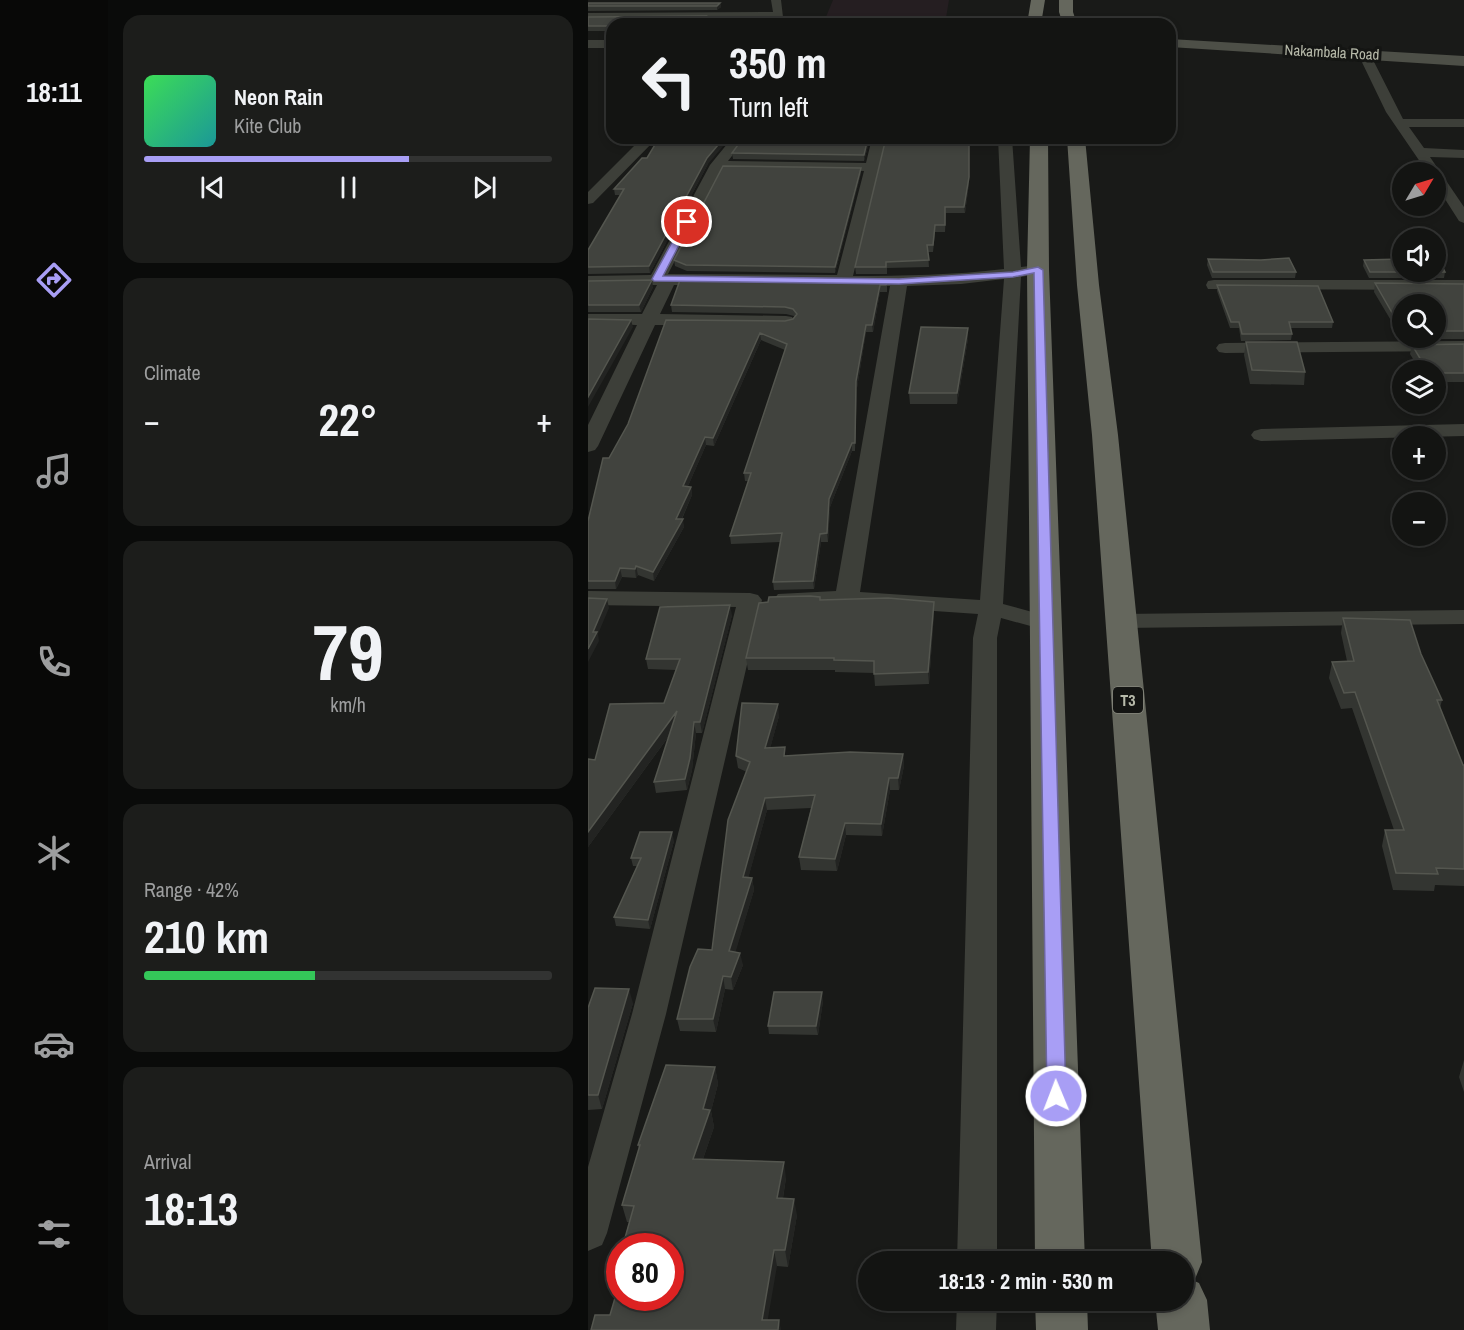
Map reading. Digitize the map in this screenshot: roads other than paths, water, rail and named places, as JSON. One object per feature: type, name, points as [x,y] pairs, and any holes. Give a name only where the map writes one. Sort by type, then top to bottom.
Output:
[{"type":"highway","points":[[1037,18],[1038,0]]},
{"type":"highway","points":[[1066,0],[1068,18]]},
{"type":"highway","points":[[1038,144],[1026,272],[1046,623],[1060,1251]]},
{"type":"highway","name":"T3","points":[[1077,144],[1177,1251]]},
{"type":"highway","points":[[1061,1311],[1062,1330]]},
{"type":"highway","points":[[1182,1311],[1184,1330]]},
{"type":"main road","name":"Nakambala Road","points":[[1176,44],[1464,61]]},
{"type":"street","points":[[776,0],[780,18]]},
{"type":"street","points":[[588,16],[684,18]]},
{"type":"street","points":[[588,44],[606,44]]},
{"type":"street","points":[[1364,54],[1400,123],[1427,162]]},
{"type":"street","points":[[1400,123],[1464,123]]},
{"type":"street","points":[[588,200],[644,144]]},
{"type":"street","points":[[588,446],[649,319],[663,279],[717,165],[735,144]]},
{"type":"street","points":[[844,280],[878,144]]},
{"type":"street","points":[[977,1251],[985,638],[991,608],[1026,272],[1006,144]]},
{"type":"street","points":[[1420,152],[1464,154]]},
{"type":"street","points":[[717,165],[872,167]]},
{"type":"street","points":[[1446,191],[1464,218]]},
{"type":"street","points":[[588,280],[899,281],[1026,272]]},
{"type":"street","points":[[847,598],[899,281]]},
{"type":"street","points":[[1214,285],[1464,285]]},
{"type":"street","points":[[588,319],[786,321]]},
{"type":"street","points":[[1226,348],[1464,346]]},
{"type":"street","points":[[1261,435],[1464,430]]},
{"type":"street","points":[[588,598],[750,600],[847,598],[991,608],[1046,623]]},
{"type":"street","points":[[588,1233],[597,1165],[649,1014],[750,600]]},
{"type":"street","points":[[1121,621],[1464,617]]},
{"type":"street","points":[[976,1311],[976,1330]]}]
